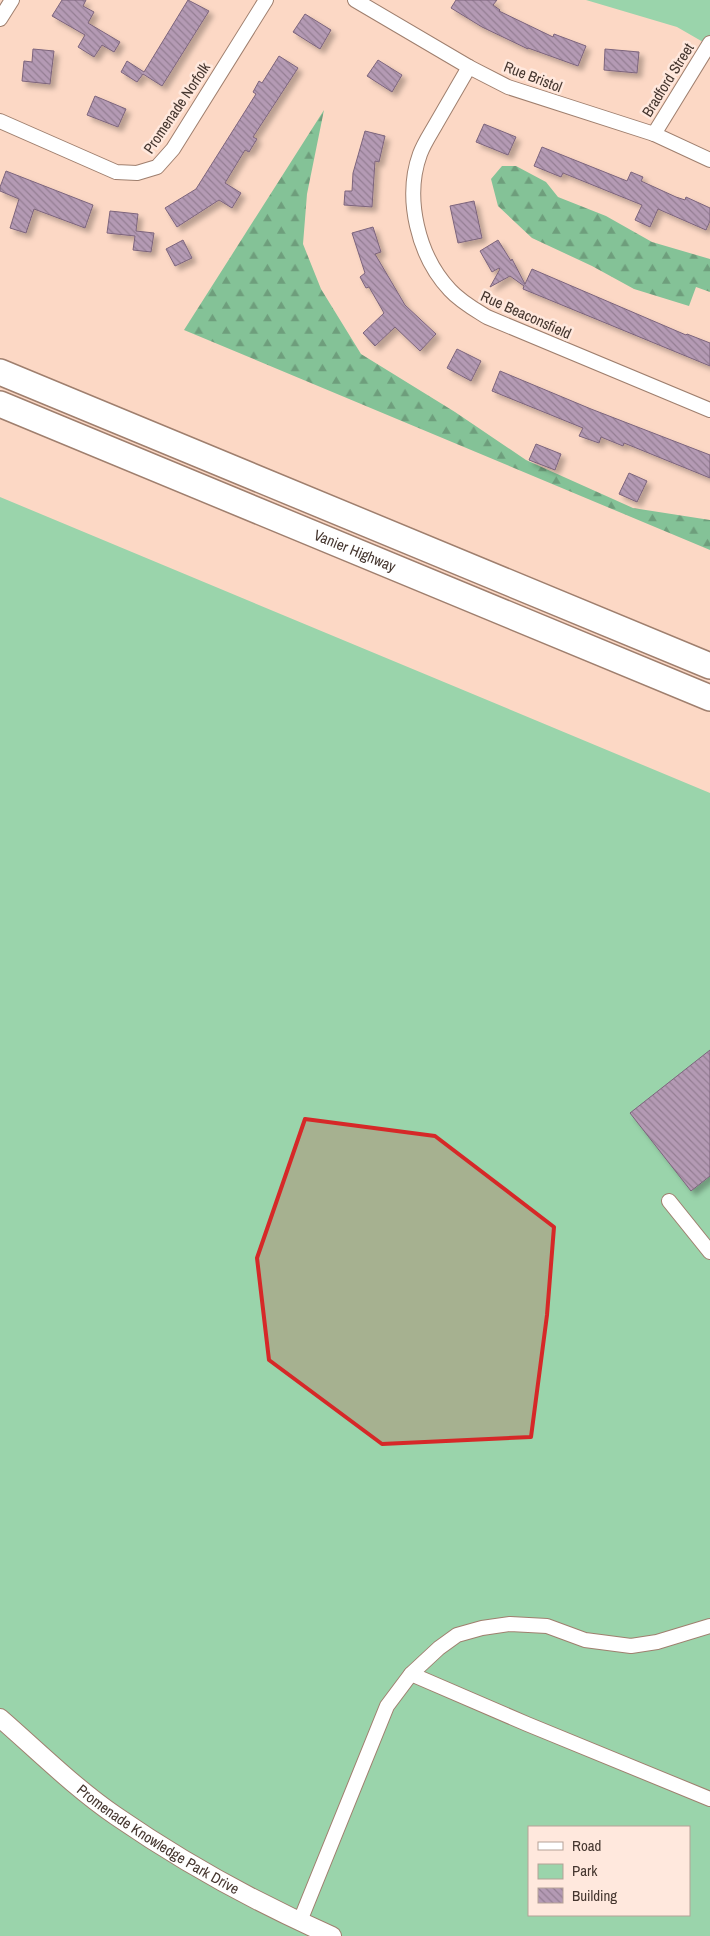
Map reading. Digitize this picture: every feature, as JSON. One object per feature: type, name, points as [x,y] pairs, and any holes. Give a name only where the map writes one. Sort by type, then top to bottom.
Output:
[{"type":"highway","name":"Vanier Highway","points":[[0,372],[710,666]]},
{"type":"highway","name":"Vanier Highway","points":[[0,404],[710,698]]},
{"type":"street","points":[[0,19],[12,0]]},
{"type":"street","name":"Promenade Norfolk","points":[[0,122],[116,172],[137,173],[157,166],[173,149],[266,0]]},
{"type":"street","name":"Rue Bristol","points":[[355,0],[469,67],[508,87],[654,134],[710,160]]},
{"type":"street","name":"Bradford Street","points":[[654,134],[710,43]]},
{"type":"street","name":"Rue Beaconsfield","points":[[469,67],[420,153],[415,173],[413,192],[420,236],[442,281],[468,306],[487,317],[710,410]]},
{"type":"street","points":[[669,1201],[710,1252]]},
{"type":"street","points":[[300,1922],[387,1706],[411,1674],[439,1648],[457,1635],[482,1628],[510,1624],[547,1626],[585,1640],[631,1646],[657,1642],[710,1626]]},
{"type":"street","points":[[411,1674],[710,1799]]},
{"type":"street","name":"Promenade Knowledge Park Drive","points":[[0,1718],[55,1767],[115,1816],[198,1868],[300,1922],[332,1936]]},
{"type":"highlighted area","points":[[305,1119],[435,1136],[554,1227],[547,1315],[531,1437],[382,1444],[269,1360],[257,1258]]},
{"type":"green space","points":[[586,0],[710,0],[710,46],[677,27]]},
{"type":"green space","points":[[324,110],[307,194],[303,244],[321,289],[361,354],[455,412],[526,460],[633,508],[710,520],[710,550],[184,330]]},
{"type":"green space","points":[[502,166],[516,166],[546,182],[558,197],[606,216],[652,242],[710,259],[710,292],[696,287],[689,306],[634,289],[592,266],[532,238],[498,206],[491,179]]},
{"type":"green space","points":[[0,497],[710,793],[710,1936],[0,1936]]},
{"type":"building","points":[[62,0],[86,0],[83,6],[94,12],[88,23],[120,42],[114,52],[102,45],[94,57],[78,47],[85,35],[52,16]]},
{"type":"building","points":[[188,0],[209,11],[162,86],[143,74],[137,82],[121,72],[127,61],[144,72]]},
{"type":"building","points":[[456,0],[497,0],[493,5],[499,11],[553,37],[554,34],[586,46],[578,66],[528,49],[482,27],[451,8]]},
{"type":"building","points":[[305,14],[331,30],[320,49],[293,32]]},
{"type":"building","points":[[33,49],[54,51],[50,84],[22,81],[24,61],[32,62]]},
{"type":"building","points":[[605,49],[639,52],[637,73],[604,70]]},
{"type":"building","points":[[279,56],[298,68],[253,137],[257,139],[249,152],[245,150],[225,183],[241,193],[232,208],[219,200],[177,227],[165,208],[196,189],[256,94],[253,92],[259,81],[262,83]]},
{"type":"building","points":[[378,60],[402,75],[392,92],[367,76]]},
{"type":"building","points":[[95,96],[126,109],[118,127],[87,115]]},
{"type":"building","points":[[484,124],[516,137],[508,155],[476,142]]},
{"type":"building","points":[[365,131],[385,136],[379,162],[375,161],[372,207],[344,205],[345,191],[352,191],[353,173]]},
{"type":"building","points":[[542,147],[627,181],[631,172],[643,177],[641,181],[676,197],[685,200],[686,197],[710,208],[710,221],[706,230],[658,209],[650,227],[635,220],[642,205],[563,173],[561,177],[534,166]]},
{"type":"building","points":[[6,171],[93,205],[85,228],[34,209],[26,233],[10,228],[19,199],[0,191]]},
{"type":"building","points":[[474,201],[482,238],[458,243],[450,206]]},
{"type":"building","points":[[110,211],[138,214],[136,231],[154,233],[151,252],[133,250],[135,236],[107,233]]},
{"type":"building","points":[[373,227],[381,252],[375,254],[405,305],[436,334],[420,351],[395,327],[375,346],[363,333],[384,313],[369,287],[366,288],[360,277],[365,273],[352,233]]},
{"type":"building","points":[[183,240],[192,258],[175,266],[166,249]]},
{"type":"building","points":[[498,240],[511,261],[512,259],[525,284],[532,269],[686,335],[710,343],[710,366],[523,289],[524,286],[510,276],[490,287],[500,269],[492,272],[480,251]]},
{"type":"building","points":[[457,349],[481,361],[471,381],[447,368]]},
{"type":"building","points":[[500,371],[710,455],[710,478],[624,443],[623,446],[601,437],[599,443],[579,436],[583,428],[492,391]]},
{"type":"building","points":[[536,444],[561,454],[555,470],[529,460]]},
{"type":"building","points":[[629,473],[647,481],[637,502],[619,494]]},
{"type":"building","points":[[710,1050],[710,1176],[691,1191],[630,1113]]}]
